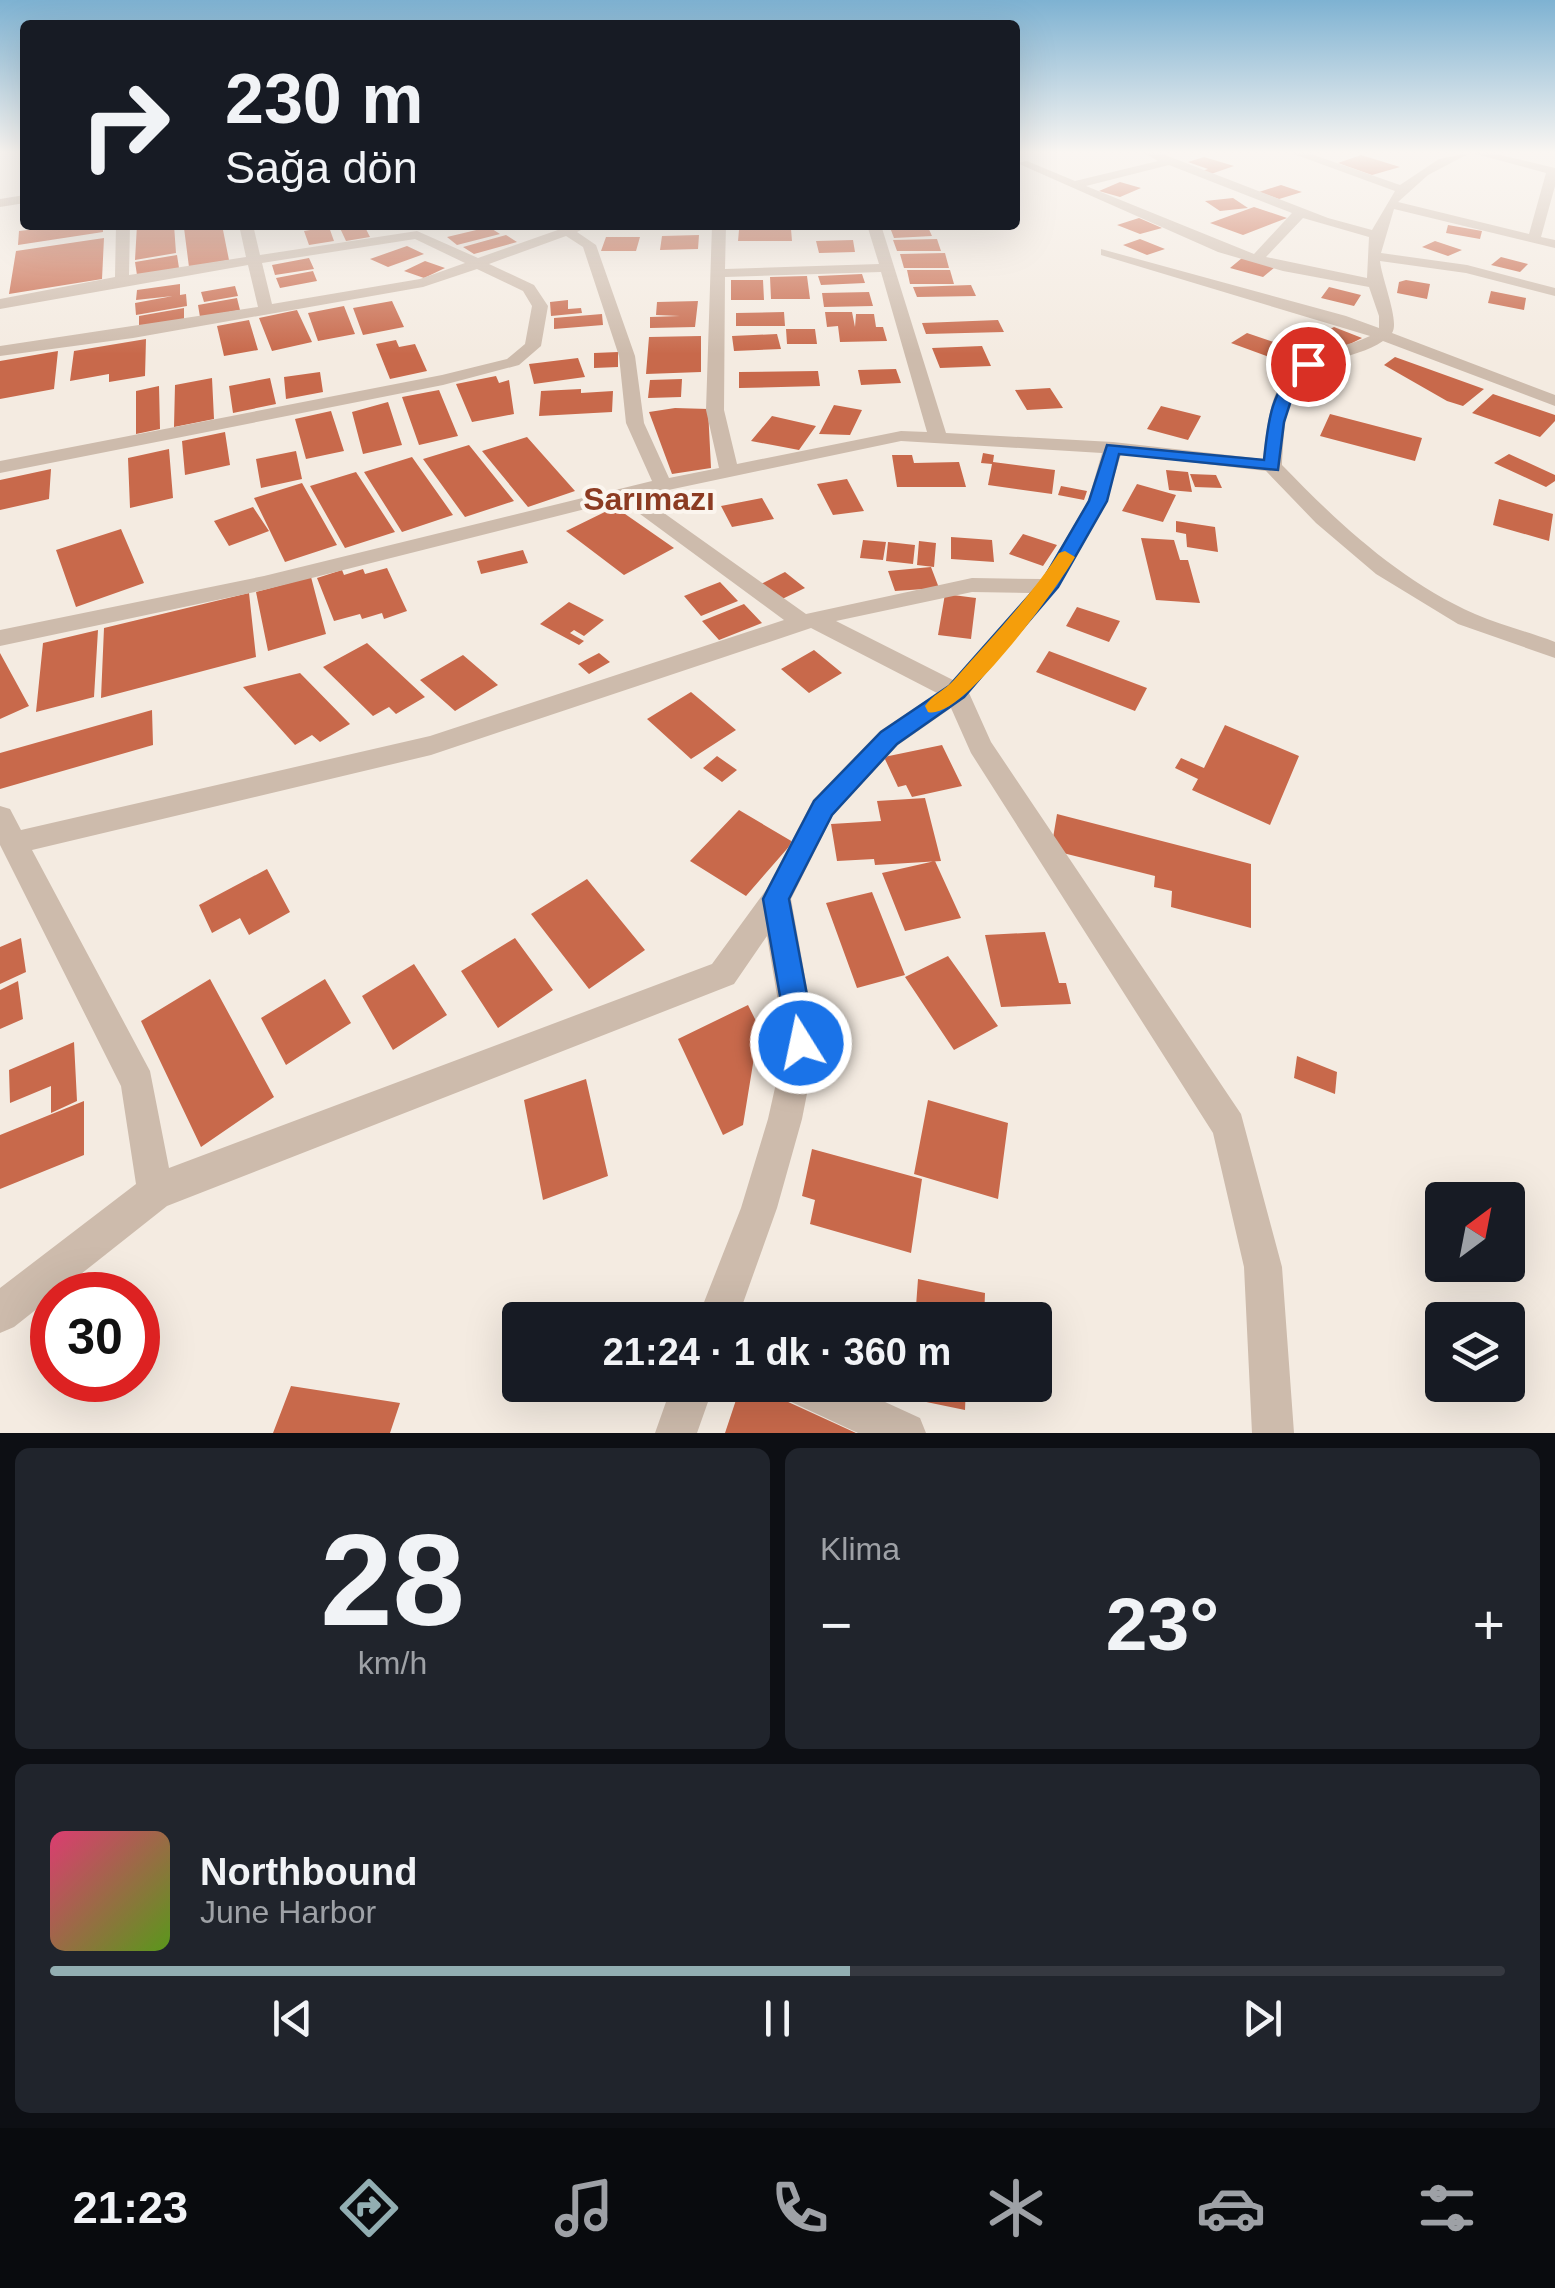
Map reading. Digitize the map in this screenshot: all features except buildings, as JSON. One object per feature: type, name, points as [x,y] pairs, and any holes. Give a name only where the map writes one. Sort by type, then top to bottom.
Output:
[{"type":"street","points":[[1158,220],[1257,260],[1375,284]]},
{"type":"street","points":[[1257,260],[1293,220]]},
{"type":"street","points":[[1326,220],[1377,235]]},
{"type":"street","points":[[1380,220],[1375,284],[1389,317],[1384,334]]},
{"type":"street","points":[[1455,220],[1555,244]]},
{"type":"street","points":[[1534,239],[1540,220]]},
{"type":"street","points":[[122,280],[123,230]]},
{"type":"street","points":[[247,230],[266,311]]},
{"type":"street","points":[[0,304],[422,230],[529,288],[540,306],[534,346],[513,362],[443,380],[0,466]]},
{"type":"street","points":[[0,351],[423,283],[570,230]]},
{"type":"street","points":[[578,230],[589,245],[627,356],[635,423],[662,485]]},
{"type":"street","points":[[720,230],[715,410],[729,472]]},
{"type":"street","points":[[876,230],[938,438]]},
{"type":"street","points":[[1106,252],[1138,264],[1283,300],[1384,334],[1555,401]]},
{"type":"street","points":[[1376,256],[1467,269],[1555,292]]},
{"type":"street","points":[[718,273],[887,268]]},
{"type":"street","points":[[1272,466],[1276,422],[1290,380],[1308,364],[1384,334]]},
{"type":"street","points":[[0,638],[264,583],[624,493],[902,436],[1112,448],[1272,466],[1323,519],[1384,569],[1466,619],[1555,650]]},
{"type":"street","points":[[0,1314],[155,1192],[723,974],[776,899],[823,808],[889,738],[956,692],[1048,586],[1098,501],[1112,448]]},
{"type":"street","points":[[624,493],[808,620],[956,692],[980,746],[1229,1126],[1264,1267],[1272,1433]]},
{"type":"street","points":[[155,1192],[138,1083],[6,830],[431,745],[808,620],[972,585],[1048,586]]},
{"type":"street","points":[[725,1302],[759,1208],[801,1043],[776,899]]},
{"type":"street","points":[[676,1433],[688,1402]]},
{"type":"street","points":[[838,1402],[904,1433]]},
{"type":"slow traffic","points":[[936,706],[956,692],[1051,583],[1065,557]]},
{"type":"district","name":"Sarımazı","points":[[649,499]]},
{"type":"route","points":[[801,1043],[776,899],[823,808],[889,738],[956,692],[1051,583],[1098,501],[1112,448],[1272,466],[1276,422],[1290,380],[1308,364]]}]
